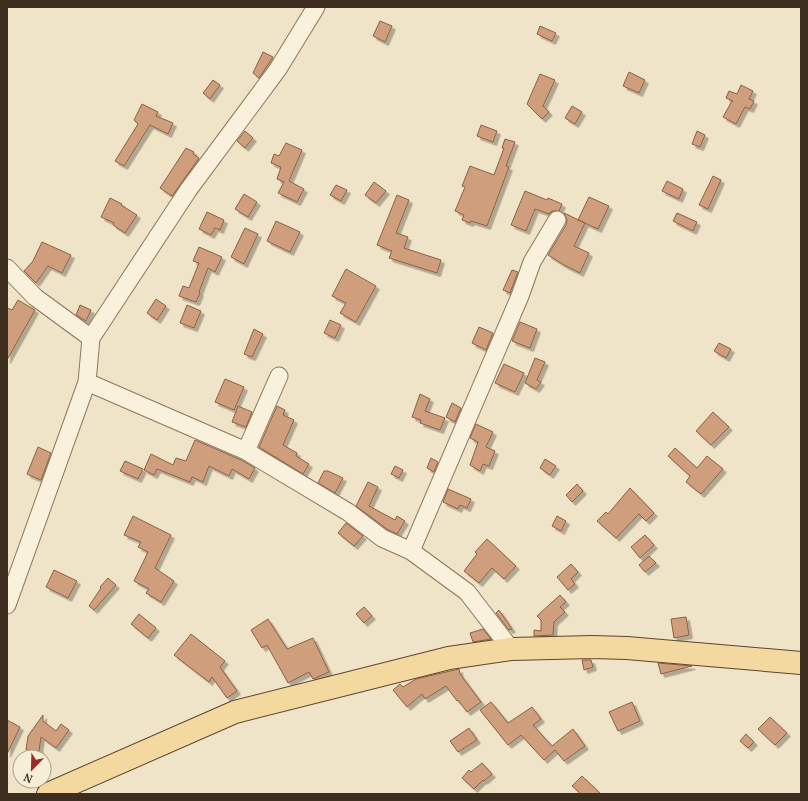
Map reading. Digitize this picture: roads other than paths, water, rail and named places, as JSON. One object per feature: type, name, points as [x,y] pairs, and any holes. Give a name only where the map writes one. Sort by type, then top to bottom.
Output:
[{"type":"main road","points":[[48,794],[235,712],[449,658],[511,649],[592,647],[627,648],[801,663]]},
{"type":"street","points":[[7,605],[88,382],[91,338],[190,189],[278,69],[316,7]]},
{"type":"street","points":[[411,552],[520,296],[532,262],[557,220]]},
{"type":"street","points":[[7,268],[35,297],[91,338]]},
{"type":"street","points":[[246,451],[279,376]]},
{"type":"street","points":[[88,382],[246,451],[348,512],[382,538],[411,552],[467,592],[511,649]]}]
